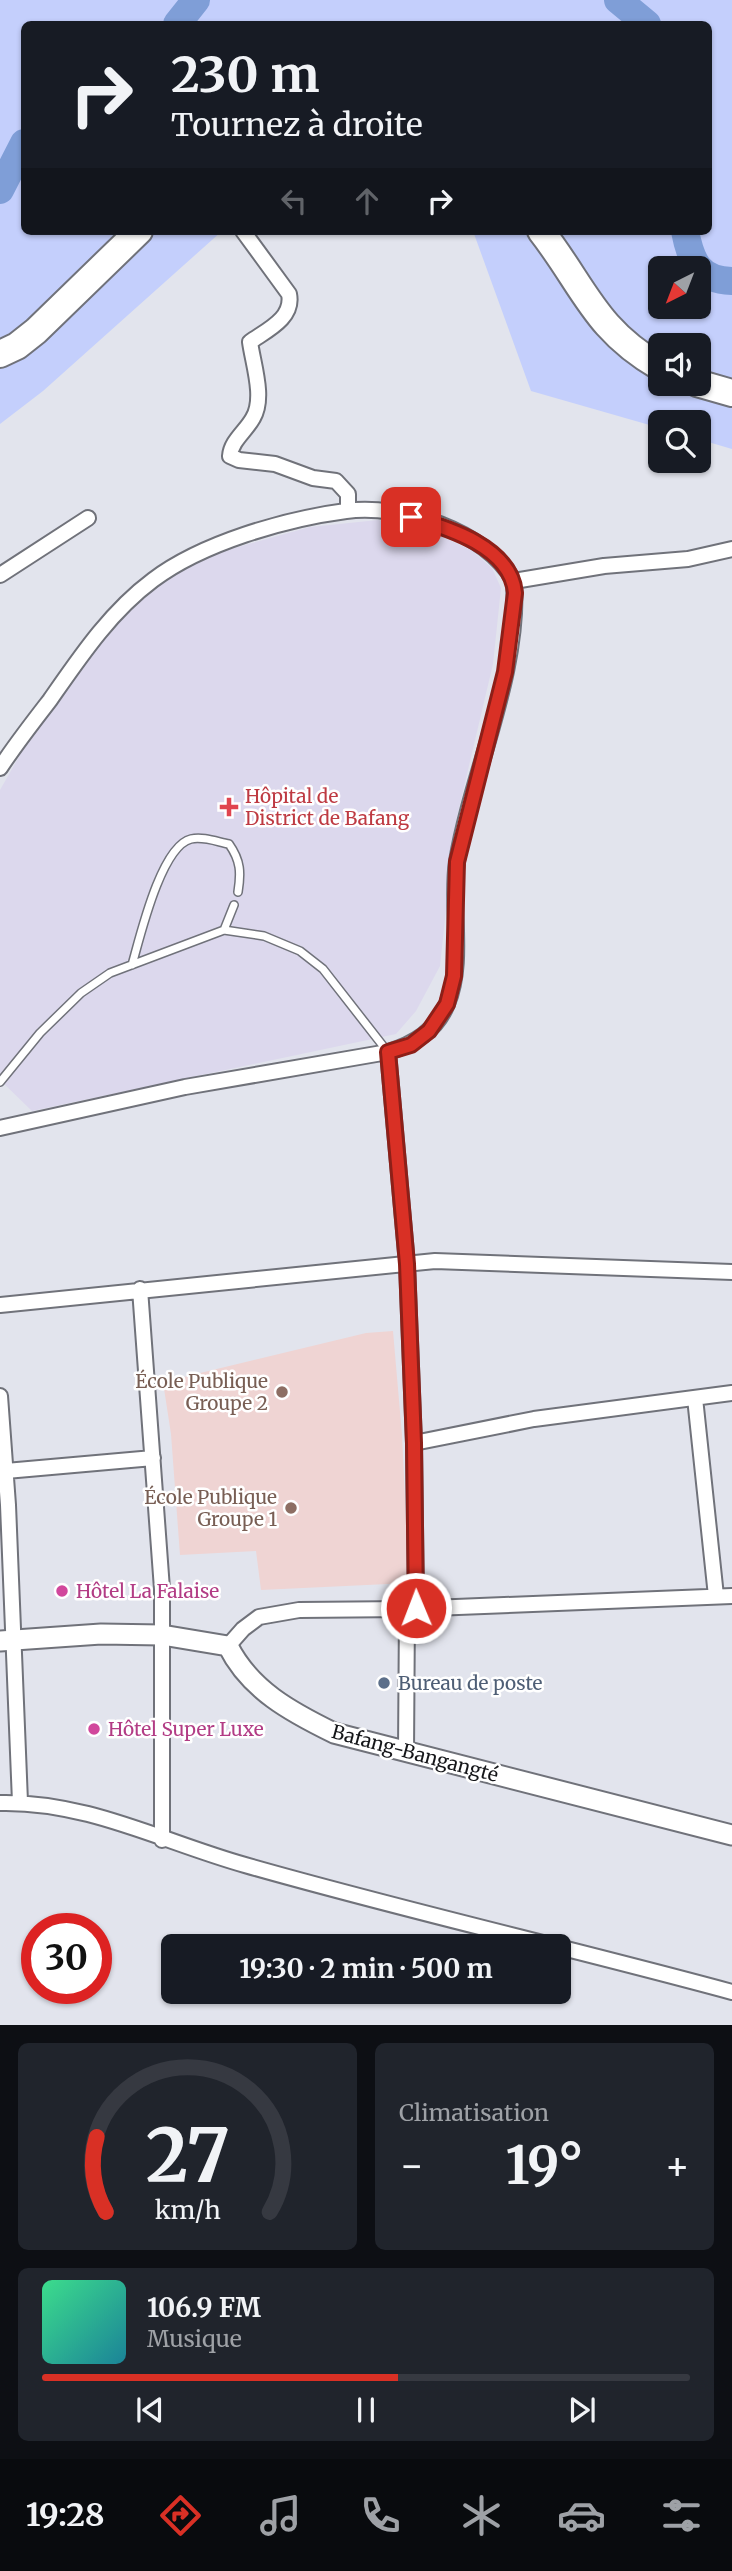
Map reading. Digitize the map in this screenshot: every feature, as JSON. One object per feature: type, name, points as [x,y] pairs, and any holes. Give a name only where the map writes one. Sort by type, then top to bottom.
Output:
[{"type":"highway","points":[[0,354],[17,346],[36,331],[135,235]]},
{"type":"highway","points":[[544,235],[598,317],[624,343],[648,359]]},
{"type":"highway","points":[[711,387],[732,393]]},
{"type":"street","points":[[246,235],[289,294],[291,304],[289,310],[275,323],[250,342],[258,406],[254,417],[230,451],[230,456],[239,460],[275,464],[313,478],[336,481],[348,494],[348,510]]},
{"type":"street","points":[[0,768],[114,614],[151,581],[184,558],[222,542],[348,510],[411,517],[465,536],[495,556],[514,581],[505,672],[457,862],[454,976],[447,1004],[429,1031],[411,1045],[388,1052],[185,1087],[0,1128]]},
{"type":"street","points":[[0,575],[88,518]]},
{"type":"street","points":[[514,581],[604,566],[688,559],[732,549]]},
{"type":"street","points":[[388,1052],[407,1264],[414,1443],[406,1752]]},
{"type":"street","points":[[0,1305],[140,1289],[454,1260],[732,1272]]},
{"type":"street","points":[[140,1289],[153,1458],[162,1635],[162,1840]]},
{"type":"street","points":[[414,1443],[534,1419],[732,1393]]},
{"type":"street","points":[[0,1396],[5,1471],[6,1640],[20,1802]]},
{"type":"street","points":[[695,1398],[716,1595]]},
{"type":"street","points":[[5,1471],[153,1458]]},
{"type":"street","points":[[6,1640],[101,1633],[162,1635],[228,1646],[243,1629],[259,1617],[299,1610],[411,1609],[732,1596]]},
{"type":"street","name":"Bafang-Bangangté","points":[[228,1646],[237,1665],[261,1691],[302,1718],[334,1733],[732,1835]]},
{"type":"street","points":[[0,1803],[57,1805],[93,1813],[162,1840],[246,1865],[732,1992]]},
{"type":"lane","points":[[132,965],[162,875],[178,845],[192,839],[229,845],[238,857],[241,872],[237,892]]},
{"type":"lane","points":[[224,930],[234,905]]},
{"type":"lane","points":[[0,1082],[40,1033],[81,993],[110,973],[224,930],[264,936],[300,951],[323,969],[388,1052]]},
{"type":"shaded area","points":[[0,0],[732,0],[732,449],[711,443],[711,410],[648,410],[648,425],[531,391],[474,235],[712,235],[712,21],[21,21],[21,235],[218,235],[43,391],[0,424]]},
{"type":"shaded area","name":"Hôpital de District de Bafang","points":[[378,520],[431,532],[471,550],[492,568],[501,588],[493,664],[455,825],[440,966],[416,1011],[396,1034],[32,1111],[0,1080],[0,790],[24,748],[80,664],[138,599],[188,561],[310,527]]},
{"type":"shaded area","points":[[393,1331],[402,1435],[409,1583],[261,1590],[256,1551],[180,1555],[171,1434],[163,1382],[366,1333]]},
{"type":"waterway","points":[[179,21],[196,0]]},
{"type":"waterway","points":[[618,0],[643,21]]},
{"type":"waterway","points":[[0,190],[21,149]]},
{"type":"waterway","points":[[686,235],[690,252],[704,273],[732,281]]},
{"type":"place","name":"Hôpital de District de Bafang","points":[[229,807]]},
{"type":"place","name":"École Publique Groupe 2","points":[[282,1392]]},
{"type":"place","name":"École Publique Groupe 1","points":[[291,1508]]},
{"type":"place","name":"Hôtel La Falaise","points":[[62,1591]]},
{"type":"place","name":"Bureau de poste","points":[[384,1683]]},
{"type":"place","name":"Hôtel Super Luxe","points":[[94,1729]]},
{"type":"route","points":[[411,517],[465,536],[495,556],[506,567],[514,581],[515,593],[505,672],[457,862],[454,976],[447,1004],[429,1031],[411,1045],[388,1052],[407,1264],[414,1443],[416,1608]]}]
